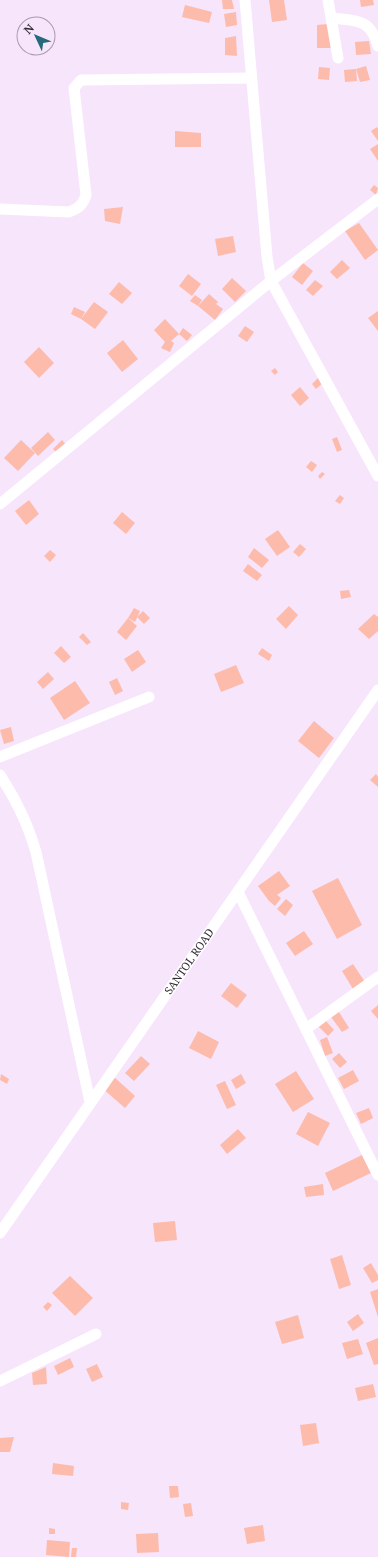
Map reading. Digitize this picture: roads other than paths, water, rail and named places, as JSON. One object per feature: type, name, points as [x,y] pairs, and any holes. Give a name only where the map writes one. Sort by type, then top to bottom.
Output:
[{"type":"street","points":[[245,0],[250,78],[267,258],[272,281],[378,476]]},
{"type":"street","points":[[328,0],[338,58]]},
{"type":"street","points":[[332,18],[364,23],[370,27],[375,35],[378,46]]},
{"type":"street","points":[[0,208],[69,212],[78,209],[84,204],[86,195],[74,88],[81,80],[250,78]]},
{"type":"street","points":[[0,504],[272,281],[378,199]]},
{"type":"street","name":"SANTOL ROAD","points":[[0,1233],[378,690]]},
{"type":"street","points":[[0,757],[149,697]]},
{"type":"street","points":[[0,775],[17,802],[28,827],[36,852],[90,1102]]},
{"type":"street","points":[[238,892],[306,1029],[375,1159],[378,1175]]},
{"type":"street","points":[[306,1029],[378,977]]},
{"type":"street","points":[[0,1381],[96,1334]]}]
